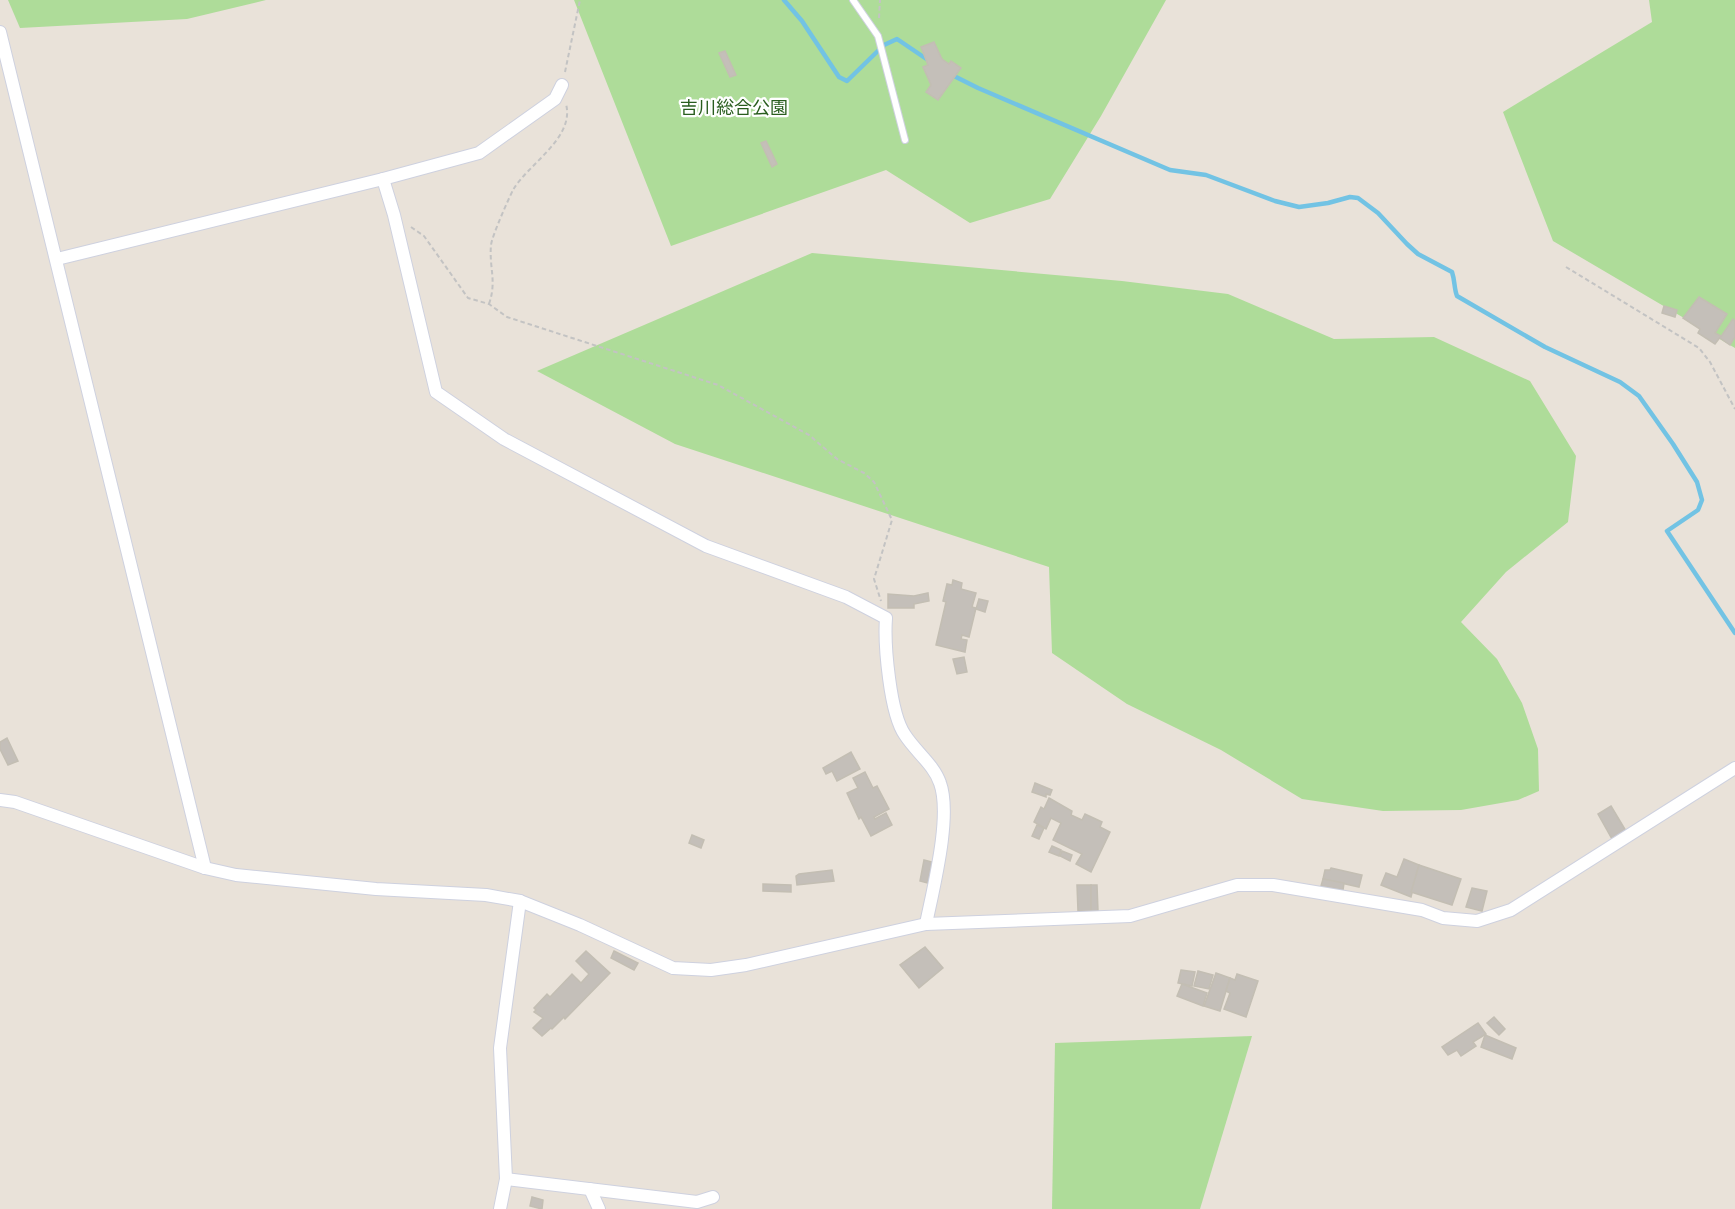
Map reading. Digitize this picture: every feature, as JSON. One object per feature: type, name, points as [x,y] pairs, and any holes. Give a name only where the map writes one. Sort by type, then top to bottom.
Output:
[{"type":"street","points":[[0,32],[205,868]]},
{"type":"street","points":[[57,259],[383,179],[478,153],[555,99],[562,85]]},
{"type":"street","points":[[383,179],[394,215],[436,392],[504,439],[706,546],[846,597],[886,618],[885,634],[896,715],[904,734],[936,773],[941,785],[945,811],[926,924]]},
{"type":"street","points":[[0,800],[15,802],[205,868],[236,875],[376,889],[486,895],[520,901],[580,925],[673,968],[711,970],[746,965],[926,924],[1130,916],[1237,885],[1274,885],[1422,910],[1443,918],[1477,921],[1511,910],[1735,768]]},
{"type":"street","points":[[500,1209],[506,1179],[500,1048],[520,901]]},
{"type":"street","points":[[506,1179],[697,1202],[713,1197]]},
{"type":"street","points":[[590,1190],[598,1209]]},
{"type":"lane","points":[[853,0],[878,36],[905,140]]},
{"type":"path","points":[[489,304],[494,290],[491,244],[514,189],[557,140],[569,114],[562,85],[580,0]]},
{"type":"path","points":[[394,215],[424,236],[468,297],[489,304],[507,317],[718,385],[809,435],[837,459],[864,473],[874,482],[892,520],[874,579],[886,618]]},
{"type":"path","points":[[1566,267],[1699,348],[1710,362],[1735,409]]},
{"type":"green space","points":[[8,0],[266,0],[187,19],[20,28]]},
{"type":"green space","name":"吉川総合公園","points":[[574,0],[1166,0],[1101,116],[1050,199],[970,223],[886,170],[671,246]]},
{"type":"green space","points":[[1649,0],[1735,0],[1735,348],[1553,241],[1503,112],[1652,22]]},
{"type":"green space","points":[[812,253],[1122,281],[1228,294],[1334,339],[1434,337],[1530,381],[1576,456],[1568,522],[1506,572],[1461,622],[1497,659],[1522,703],[1538,749],[1539,791],[1518,800],[1461,810],[1383,811],[1302,799],[1221,750],[1127,704],[1052,653],[1049,567],[675,444],[537,371]]},
{"type":"green space","points":[[1252,1036],[1200,1209],[1052,1209],[1055,1043]]},
{"type":"building","points":[[934,42],[942,59],[949,64],[951,61],[961,68],[938,100],[926,92],[931,85],[923,67],[928,65],[921,47]]},
{"type":"building","points":[[725,51],[736,75],[730,77],[719,53]]},
{"type":"building","points":[[766,141],[777,164],[772,167],[761,143]]},
{"type":"building","points":[[1699,297],[1727,314],[1715,333],[1721,336],[1715,344],[1698,333],[1700,329],[1683,318]]},
{"type":"building","points":[[1664,306],[1677,310],[1675,317],[1662,313]]},
{"type":"building","points":[[1733,319],[1735,337],[1730,345],[1720,338]]},
{"type":"building","points":[[953,580],[962,583],[961,589],[976,593],[972,607],[976,608],[969,637],[962,635],[961,639],[967,640],[965,652],[936,645],[946,602],[943,601],[947,584],[952,585]]},
{"type":"building","points":[[928,593],[929,601],[914,604],[914,608],[888,608],[888,594],[914,596]]},
{"type":"building","points":[[979,599],[988,601],[985,612],[976,609]]},
{"type":"building","points":[[964,657],[967,672],[957,674],[953,659]]},
{"type":"building","points":[[7,738],[18,761],[8,765],[0,749],[0,742]]},
{"type":"building","points":[[851,752],[860,769],[837,781],[832,771],[826,774],[823,768]]},
{"type":"building","points":[[865,772],[873,788],[877,786],[889,809],[874,817],[875,819],[886,813],[892,825],[871,836],[861,817],[859,819],[847,793],[858,788],[853,778]]},
{"type":"building","points":[[1035,783],[1052,790],[1050,795],[1046,794],[1046,797],[1032,792]]},
{"type":"building","points":[[1049,798],[1072,811],[1071,815],[1082,820],[1085,814],[1102,822],[1100,827],[1110,832],[1091,872],[1076,864],[1082,854],[1053,840],[1061,823],[1051,818],[1046,829],[1034,822],[1041,807],[1044,809]]},
{"type":"building","points":[[1611,806],[1626,831],[1612,839],[1598,814]]},
{"type":"building","points":[[1037,825],[1044,828],[1039,839],[1032,836]]},
{"type":"building","points":[[692,835],[704,840],[701,848],[689,843]]},
{"type":"building","points":[[1052,846],[1061,850],[1059,856],[1049,852]]},
{"type":"building","points":[[1062,851],[1072,855],[1070,861],[1060,856]]},
{"type":"building","points":[[1404,859],[1419,865],[1411,897],[1381,885],[1386,873],[1397,877]]},
{"type":"building","points":[[924,860],[932,862],[928,883],[920,881]]},
{"type":"building","points":[[1419,865],[1461,879],[1452,905],[1411,892]]},
{"type":"building","points":[[1331,868],[1362,875],[1359,887],[1323,879],[1325,870]]},
{"type":"building","points":[[832,870],[834,881],[797,885],[796,876],[799,874]]},
{"type":"building","points":[[1323,879],[1344,883],[1343,890],[1321,886]]},
{"type":"building","points":[[763,884],[791,885],[791,892],[763,891]]},
{"type":"building","points":[[1077,885],[1091,885],[1091,911],[1078,911]]},
{"type":"building","points":[[1091,885],[1097,885],[1098,911],[1091,911]]},
{"type":"building","points":[[1472,888],[1487,891],[1482,911],[1466,907]]},
{"type":"building","points":[[925,947],[943,968],[919,988],[900,965]]},
{"type":"building","points":[[586,951],[610,973],[565,1019],[564,1017],[542,1036],[533,1028],[543,1018],[534,1012],[536,1010],[534,1008],[547,994],[550,997],[572,974],[581,983],[589,974],[576,961]]},
{"type":"building","points":[[614,951],[638,963],[634,970],[611,958]]},
{"type":"building","points":[[1181,970],[1195,972],[1192,986],[1178,983]]},
{"type":"building","points":[[1198,971],[1213,975],[1209,989],[1194,986]]},
{"type":"building","points":[[1216,973],[1230,978],[1220,1011],[1204,1006]]},
{"type":"building","points":[[1237,974],[1258,981],[1246,1017],[1224,1009],[1230,993],[1226,991],[1230,978],[1235,980]]},
{"type":"building","points":[[1182,984],[1207,993],[1203,1006],[1177,996]]},
{"type":"building","points":[[1494,1017],[1505,1029],[1499,1035],[1487,1023]]},
{"type":"building","points":[[1478,1023],[1486,1034],[1473,1042],[1476,1046],[1461,1056],[1457,1050],[1448,1055],[1442,1047]]},
{"type":"building","points":[[1485,1035],[1516,1048],[1512,1059],[1481,1047]]},
{"type":"building","points":[[532,1197],[543,1200],[542,1209],[530,1206]]},
{"type":"waterway","points":[[784,0],[802,21],[839,77],[847,81],[884,45],[897,39],[928,60]]},
{"type":"waterway","points":[[950,74],[1170,170],[1206,175],[1275,201],[1299,207],[1350,197],[1358,198],[1378,213],[1418,254],[1452,272],[1457,296],[1545,347],[1620,382],[1639,396],[1697,482],[1702,500],[1698,510],[1667,531],[1735,633]]}]
